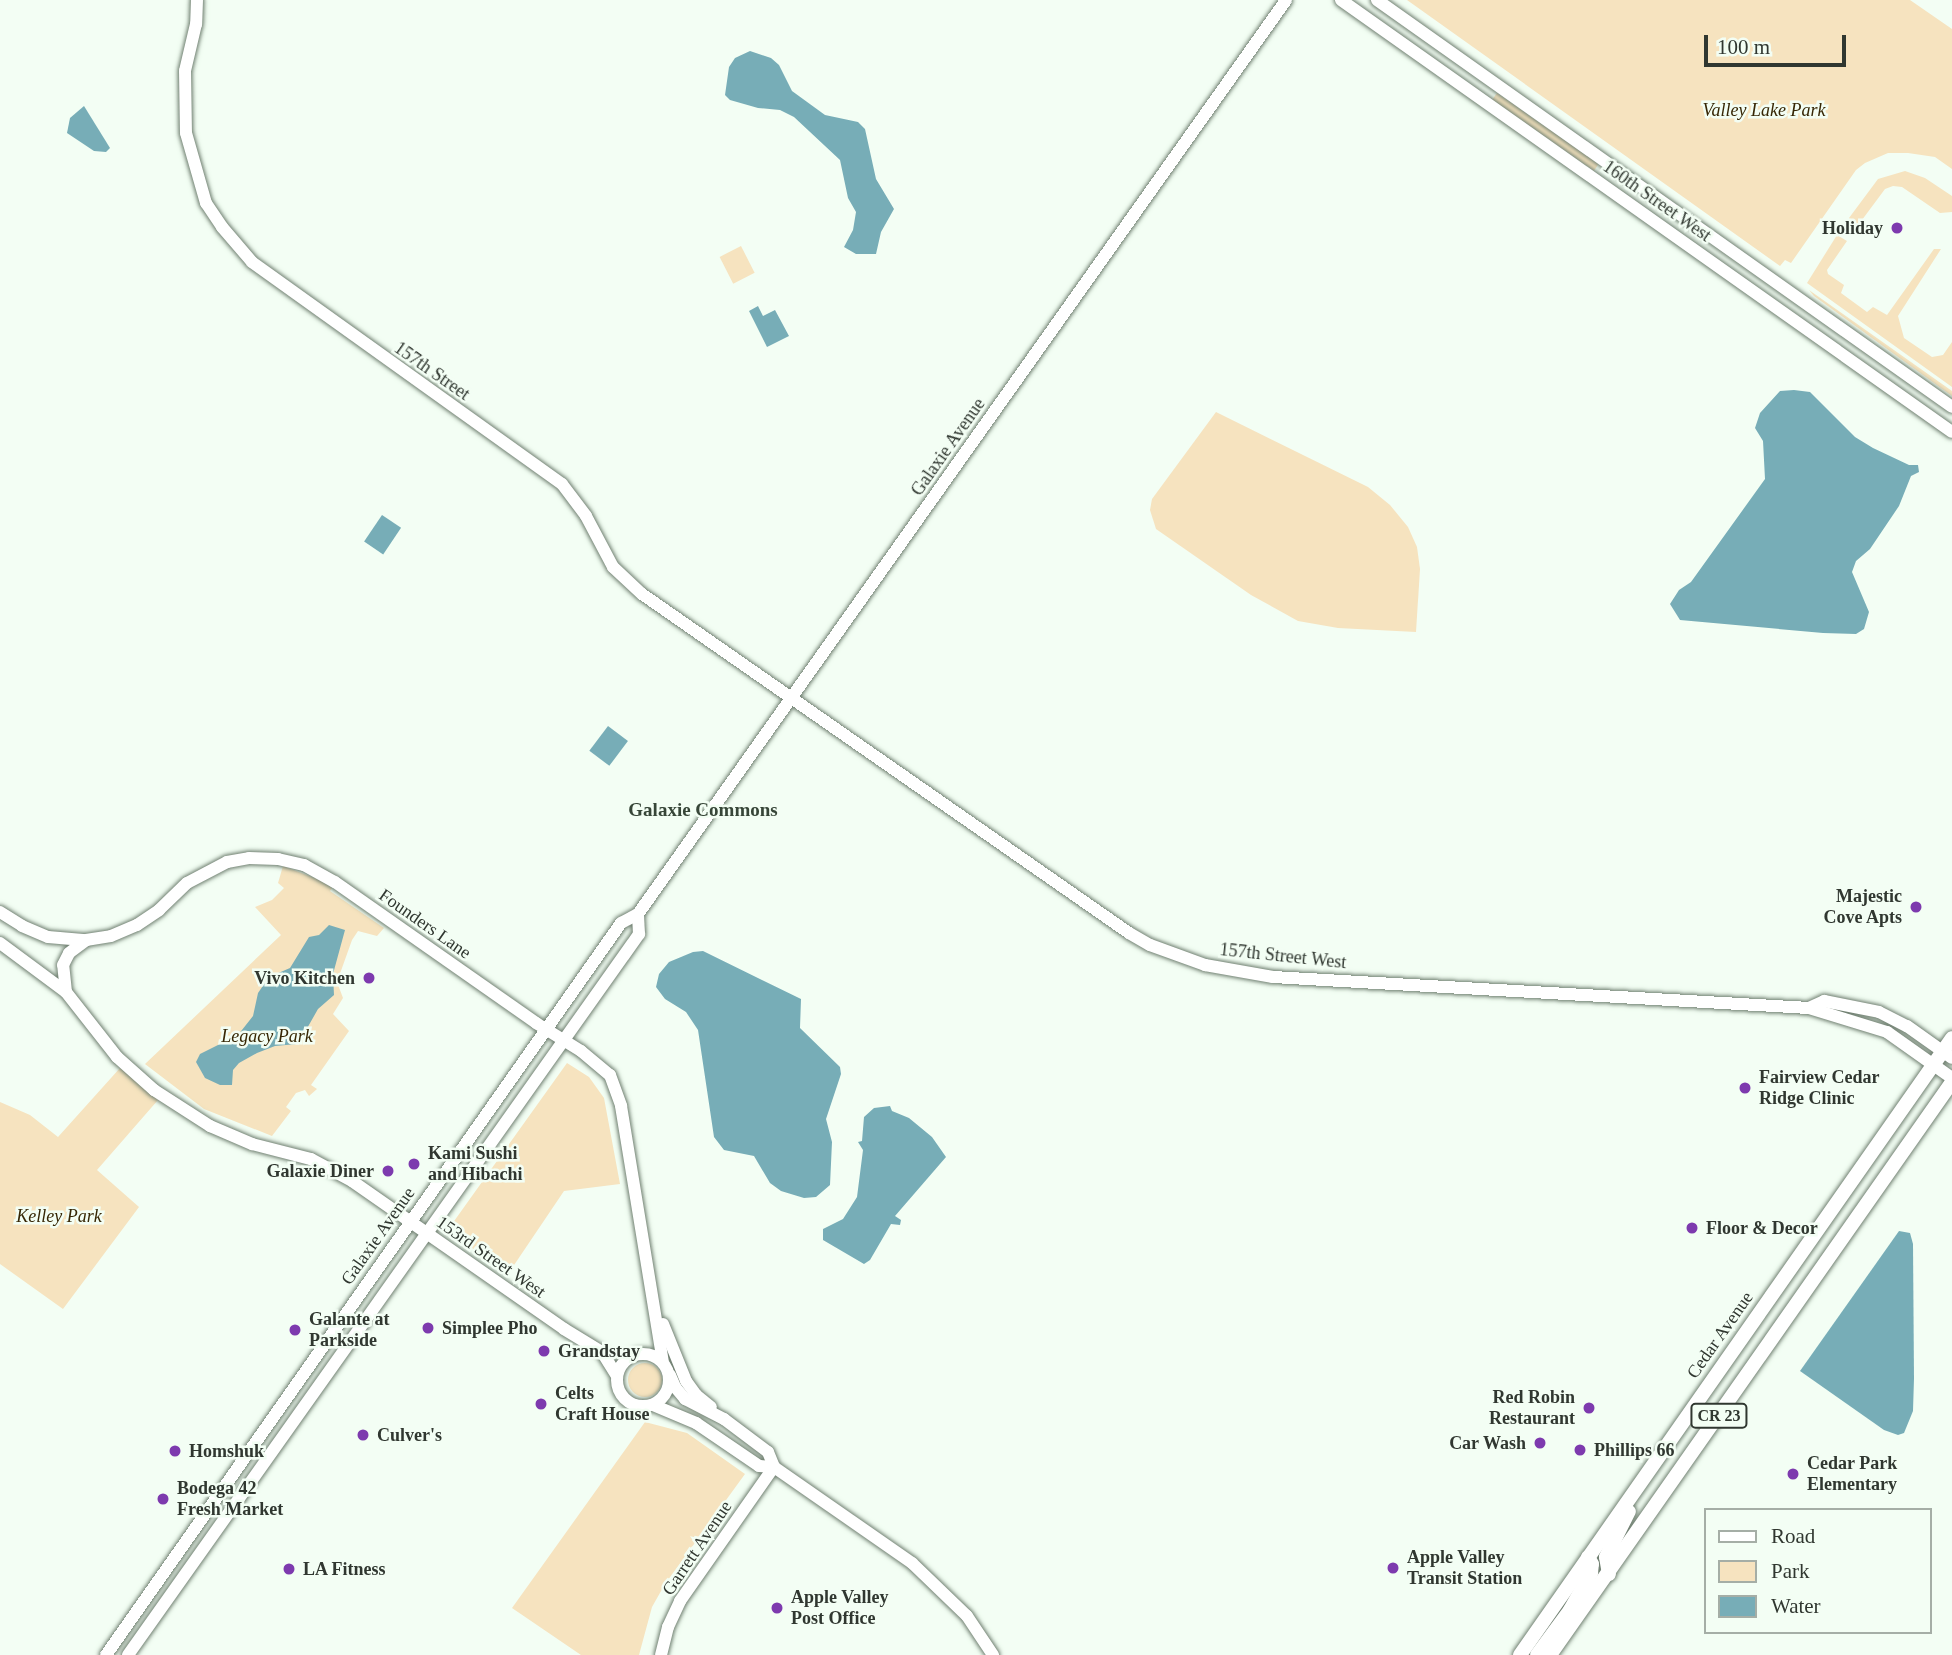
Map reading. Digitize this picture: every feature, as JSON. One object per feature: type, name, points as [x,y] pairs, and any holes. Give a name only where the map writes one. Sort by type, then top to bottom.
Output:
[{"type":"main road","name":"Cedar Avenue","points":[[1520,1655],[1934,1064],[1947,1055],[1952,1038]]},
{"type":"main road","name":"CR 23","points":[[1550,1655],[1952,1080]]},
{"type":"main road","points":[[1609,1574],[1606,1557],[1652,1466]]},
{"type":"main road","points":[[1537,1655],[1587,1582],[1592,1564],[1588,1557]]},
{"type":"street","name":"157th Street","points":[[197,0],[196,24],[185,71],[186,133],[206,203],[230,238],[270,278],[562,484],[586,516],[602,551],[626,581],[792,698]]},
{"type":"street","name":"Galaxie Avenue","points":[[106,1655],[621,923],[638,914],[1286,0]]},
{"type":"street","name":"160th Street West","points":[[1341,0],[1952,432]]},
{"type":"street","name":"160th Street West","points":[[1377,0],[1952,407]]},
{"type":"street","name":"157th Street West","points":[[792,698],[1115,925],[1150,945],[1205,965],[1273,976],[1809,1008],[1877,1027],[1900,1039],[1952,1080]]},
{"type":"street","name":"Founders Lane","points":[[0,912],[22,926],[48,937],[86,940],[111,936],[137,925],[206,870],[249,858],[278,859],[314,870],[335,882],[546,1029],[598,1062],[617,1087],[663,1362]]},
{"type":"street","name":"Galaxie Avenue","points":[[128,1655],[639,934],[638,914]]},
{"type":"street","points":[[66,992],[63,965],[69,953],[86,940]]},
{"type":"street","name":"153rd Street West","points":[[0,943],[66,992],[129,1069],[191,1115],[230,1136],[294,1152],[325,1165],[602,1352],[617,1376]]},
{"type":"street","name":"157th Street West","points":[[1809,1008],[1824,1000],[1879,1012],[1947,1055]]},
{"type":"street","name":"Founders Lane","points":[[654,1301],[686,1381],[696,1395],[724,1419]]},
{"type":"street","points":[[774,1466],[759,1466],[696,1423],[653,1405],[642,1406],[627,1401],[618,1387],[617,1376],[625,1361],[632,1356],[648,1354],[663,1362],[675,1387],[685,1399],[724,1419],[768,1452],[774,1466],[935,1582],[967,1616],[993,1655]]},
{"type":"street","points":[[653,1405],[665,1396],[670,1374]]},
{"type":"street","name":"Garrett Avenue","points":[[661,1655],[668,1626],[680,1601],[774,1466]]},
{"type":"green space","name":"Valley Lake Park","points":[[1407,0],[1910,0],[1952,29],[1952,169],[1935,157],[1908,153],[1888,153],[1865,163],[1856,170],[1791,263],[1785,260],[1780,266]]},
{"type":"green space","points":[[1497,93],[1599,164],[1594,171],[1492,100]]},
{"type":"green space","points":[[1905,171],[1925,178],[1952,196],[1952,212],[1940,213],[1902,187],[1893,186],[1885,189],[1859,224],[1852,223],[1849,218],[1878,179]]},
{"type":"green space","points":[[1837,235],[1847,241],[1827,270],[1828,274],[1844,285],[1841,293],[1867,312],[1873,307],[1887,315],[1934,249],[1941,249],[1898,316],[1904,338],[1932,357],[1943,355],[1952,342],[1952,387],[1807,283]]},
{"type":"green space","points":[[741,246],[755,273],[733,284],[720,257]]},
{"type":"green space","points":[[1809,290],[1952,391],[1952,396],[1814,296]]},
{"type":"green space","points":[[1216,412],[1368,487],[1390,505],[1408,527],[1417,547],[1420,569],[1416,632],[1338,628],[1298,621],[1251,595],[1156,529],[1150,510],[1152,499]]},
{"type":"green space","name":"Legacy Park","points":[[283,866],[320,880],[332,888],[330,891],[384,928],[377,936],[358,931],[352,940],[337,982],[343,998],[333,1014],[349,1031],[311,1085],[317,1089],[309,1096],[305,1090],[296,1093],[286,1107],[291,1111],[272,1136],[204,1109],[145,1064],[281,935],[255,907],[272,900],[284,888],[278,883]]},
{"type":"green space","points":[[567,1063],[589,1077],[604,1098],[620,1184],[564,1191],[508,1274],[447,1231]]},
{"type":"green space","name":"Kelley Park","points":[[120,1068],[158,1100],[97,1170],[139,1207],[63,1309],[0,1264],[0,1102],[30,1115],[58,1137]]},
{"type":"green space","points":[[645,1363],[657,1368],[662,1380],[657,1392],[645,1397],[633,1392],[628,1380],[633,1368]]},
{"type":"green space","points":[[645,1422],[687,1433],[745,1474],[665,1584],[652,1607],[639,1655],[581,1655],[512,1608]]},
{"type":"water","points":[[750,51],[771,58],[779,65],[792,91],[825,115],[858,122],[865,129],[876,179],[894,209],[881,232],[876,254],[856,254],[844,247],[853,230],[856,212],[848,198],[840,160],[794,117],[780,110],[758,108],[730,100],[725,95],[729,67],[735,58]]},
{"type":"water","points":[[84,106],[110,148],[106,152],[94,151],[67,133],[70,118]]},
{"type":"water","points":[[758,306],[763,316],[775,310],[789,336],[767,347],[749,311]]},
{"type":"water","points":[[1780,391],[1810,392],[1855,437],[1873,448],[1909,465],[1918,465],[1919,472],[1911,476],[1899,506],[1870,549],[1856,561],[1852,572],[1869,612],[1864,629],[1856,634],[1823,633],[1680,620],[1670,604],[1679,590],[1691,582],[1765,479],[1763,441],[1755,428],[1760,413]]},
{"type":"water","points":[[382,515],[401,528],[383,554],[364,542]]},
{"type":"water","points":[[608,726],[628,741],[609,766],[589,751]]},
{"type":"water","points":[[329,925],[345,930],[333,974],[334,995],[318,1009],[297,1044],[275,1046],[239,1063],[233,1070],[232,1085],[220,1085],[205,1078],[196,1062],[200,1054],[238,1035],[253,1016],[258,993],[269,977],[290,968],[309,937],[319,935]]},
{"type":"water","points":[[703,951],[801,999],[800,1028],[840,1067],[841,1074],[826,1119],[832,1142],[830,1185],[816,1197],[804,1198],[781,1191],[770,1183],[754,1156],[724,1150],[714,1137],[698,1030],[686,1012],[665,999],[656,987],[659,974],[669,962],[693,952]]},
{"type":"water","points":[[890,1106],[892,1111],[909,1118],[932,1137],[946,1157],[895,1216],[901,1220],[900,1225],[891,1224],[870,1260],[864,1264],[823,1240],[823,1229],[843,1219],[857,1197],[863,1150],[858,1142],[862,1141],[864,1117],[874,1108]]},
{"type":"water","points":[[1899,1231],[1910,1233],[1913,1244],[1914,1378],[1913,1411],[1904,1433],[1898,1435],[1884,1430],[1800,1371]]},
{"type":"place","name":"Holiday","points":[[1897,228]]},
{"type":"place","name":"Majestic Cove Apts","points":[[1916,907]]},
{"type":"place","name":"Vivo Kitchen","points":[[369,978]]},
{"type":"place","name":"Fairview Cedar Ridge Clinic","points":[[1745,1088]]},
{"type":"place","name":"Kami Sushi and Hibachi","points":[[414,1164]]},
{"type":"place","name":"Galaxie Diner","points":[[388,1171]]},
{"type":"place","name":"Floor & Decor","points":[[1692,1228]]},
{"type":"place","name":"Simplee Pho","points":[[428,1328]]},
{"type":"place","name":"Galante at Parkside","points":[[295,1330]]},
{"type":"place","name":"Grandstay","points":[[544,1351]]},
{"type":"place","name":"Celts Craft House","points":[[541,1404]]},
{"type":"place","name":"Red Robin Restaurant","points":[[1589,1408]]},
{"type":"place","name":"Culver's","points":[[363,1435]]},
{"type":"place","name":"Car Wash","points":[[1540,1443]]},
{"type":"place","name":"Phillips 66","points":[[1580,1450]]},
{"type":"place","name":"Homshuk","points":[[175,1451]]},
{"type":"place","name":"Cedar Park Elementary","points":[[1793,1474]]},
{"type":"place","name":"Bodega 42 Fresh Market","points":[[163,1499]]},
{"type":"place","name":"Apple Valley Transit Station","points":[[1393,1568]]},
{"type":"place","name":"LA Fitness","points":[[289,1569]]},
{"type":"place","name":"Apple Valley Post Office","points":[[777,1608]]},
{"type":"district","name":"Galaxie Commons","points":[[703,810]]}]
